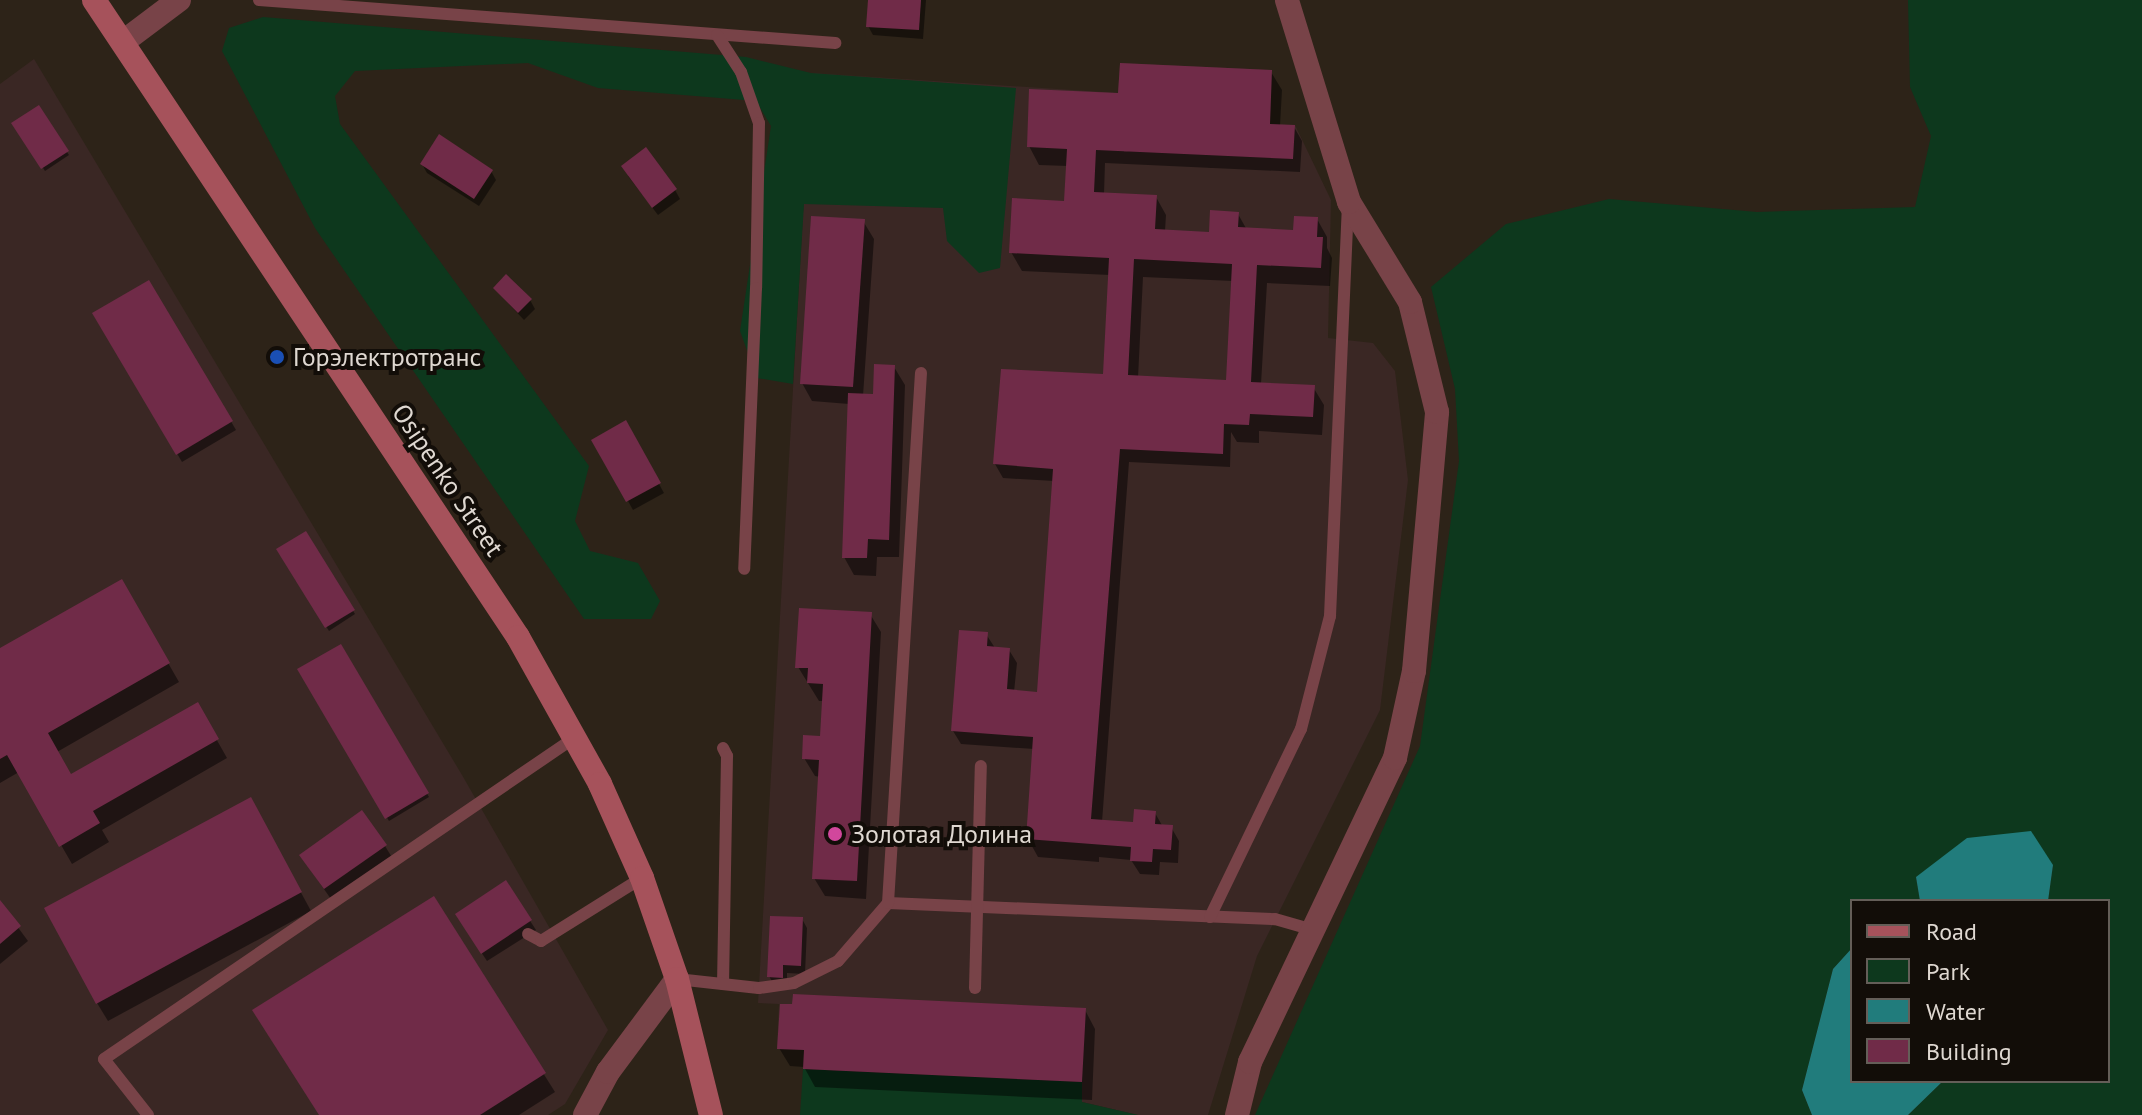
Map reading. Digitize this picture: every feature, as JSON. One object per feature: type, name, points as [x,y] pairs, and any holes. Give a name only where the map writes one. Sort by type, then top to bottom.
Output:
[{"type":"main road","name":"Osipenko Street","points":[[94,0],[518,637],[600,784],[642,878],[677,979],[711,1115]]},
{"type":"street","points":[[123,42],[179,0]]},
{"type":"street","points":[[1237,1115],[1250,1062],[1395,758],[1414,671],[1437,412],[1410,302],[1349,202],[1287,0]]},
{"type":"street","points":[[585,1115],[608,1072],[677,979]]},
{"type":"lane","points":[[259,0],[835,43]]},
{"type":"lane","points":[[717,35],[741,72],[759,123],[744,569]]},
{"type":"lane","points":[[1210,917],[1301,729],[1330,616],[1349,202]]},
{"type":"lane","points":[[677,979],[759,988],[794,983],[838,961],[888,903],[921,373]]},
{"type":"lane","points":[[148,1115],[104,1059],[574,738]]},
{"type":"lane","points":[[723,748],[727,756],[723,984]]},
{"type":"lane","points":[[975,988],[981,766]]},
{"type":"lane","points":[[528,934],[541,941],[642,878]]},
{"type":"lane","points":[[888,903],[1275,919],[1313,930]]},
{"type":"shaded area","points":[[34,59],[462,775],[608,1030],[565,1104],[548,1115],[0,1115],[0,84]]},
{"type":"shaded area","points":[[1120,63],[1272,70],[1270,124],[1295,125],[1331,200],[1328,338],[1373,343],[1395,371],[1408,480],[1380,710],[1257,956],[1208,1115],[1138,1115],[1082,1102],[1082,1082],[803,1069],[804,1050],[777,1049],[779,1004],[758,1003],[811,73],[1118,93]]},
{"type":"green space","points":[[1908,0],[2142,0],[2142,1115],[1908,1115],[1941,1083],[2110,1083],[2110,899],[2048,899],[2053,865],[1916,877],[1920,899],[1850,899],[1850,950],[1833,969],[1802,1090],[1812,1115],[1255,1115],[1420,746],[1459,461],[1455,389],[1431,287],[1506,224],[1609,199],[1757,212],[1915,207],[1931,136],[1910,87]]},
{"type":"green space","points":[[263,17],[746,57],[811,73],[1016,88],[1000,268],[979,273],[947,241],[943,208],[804,204],[793,384],[757,378],[740,331],[771,126],[756,101],[598,88],[528,63],[355,71],[335,96],[340,124],[589,466],[575,521],[590,551],[638,563],[660,601],[651,619],[584,619],[315,228],[222,51],[229,28]]},
{"type":"green space","points":[[803,1069],[1082,1082],[1082,1102],[1138,1115],[800,1115]]},
{"type":"water","points":[[2031,831],[2053,865],[2048,899],[1920,899],[1916,877],[1967,838]]},
{"type":"water","points":[[1850,950],[1850,1083],[1941,1083],[1908,1115],[1812,1115],[1802,1090],[1833,969]]},
{"type":"building","points":[[868,0],[921,0],[919,30],[866,27]]},
{"type":"building","points":[[1120,63],[1272,70],[1270,124],[1295,125],[1293,159],[1096,150],[1094,192],[1157,195],[1155,229],[1209,232],[1210,210],[1239,212],[1238,227],[1293,230],[1294,216],[1318,217],[1317,237],[1323,237],[1321,268],[1257,265],[1251,382],[1315,385],[1313,417],[1250,414],[1249,425],[1224,424],[1223,454],[1120,449],[1091,819],[1133,822],[1134,809],[1156,811],[1155,824],[1173,825],[1171,850],[1153,849],[1152,862],[1130,861],[1131,847],[1026,839],[1033,737],[951,731],[959,630],[988,632],[987,646],[1010,648],[1007,689],[1037,692],[1053,469],[993,464],[1001,369],[1103,374],[1109,258],[1009,253],[1012,198],[1064,201],[1067,149],[1027,147],[1029,89],[1118,93]],"holes":[[[1134,259],[1232,264],[1226,380],[1128,375]]]},
{"type":"building","points":[[39,105],[69,151],[41,169],[11,123]]},
{"type":"building","points":[[439,134],[493,170],[474,199],[420,164]]},
{"type":"building","points":[[646,147],[677,189],[652,208],[621,166]]},
{"type":"building","points":[[811,216],[865,219],[853,387],[800,384]]},
{"type":"building","points":[[506,274],[532,299],[518,313],[493,288]]},
{"type":"building","points":[[149,280],[233,421],[176,455],[92,313]]},
{"type":"building","points":[[874,364],[895,365],[889,540],[868,539],[867,558],[842,558],[848,393],[873,394]]},
{"type":"building","points":[[626,420],[661,483],[626,502],[591,440]]},
{"type":"building","points":[[306,531],[355,610],[325,628],[276,549]]},
{"type":"building","points":[[122,579],[170,663],[48,733],[71,774],[198,702],[219,739],[93,811],[100,823],[59,847],[7,755],[0,759],[0,648]]},
{"type":"building","points":[[799,608],[872,612],[857,881],[812,879],[819,760],[802,759],[803,735],[820,736],[823,684],[807,683],[808,668],[795,668]]},
{"type":"building","points":[[341,644],[429,793],[385,819],[297,669]]},
{"type":"building","points":[[251,797],[302,892],[96,1004],[44,908]]},
{"type":"building","points":[[362,810],[387,845],[324,889],[299,855]]},
{"type":"building","points":[[506,880],[532,920],[481,954],[455,914]]},
{"type":"building","points":[[434,896],[546,1073],[480,1115],[319,1115],[252,1010]]},
{"type":"building","points":[[0,900],[21,926],[0,944]]},
{"type":"building","points":[[770,916],[803,917],[801,966],[783,965],[783,978],[767,977]]},
{"type":"building","points":[[793,994],[1086,1008],[1082,1082],[803,1069],[804,1050],[777,1049],[780,1004],[792,1004]]},
{"type":"place","name":"Горэлектротранс","points":[[277,357]]},
{"type":"place","name":"Золотая Долина","points":[[835,834]]}]
